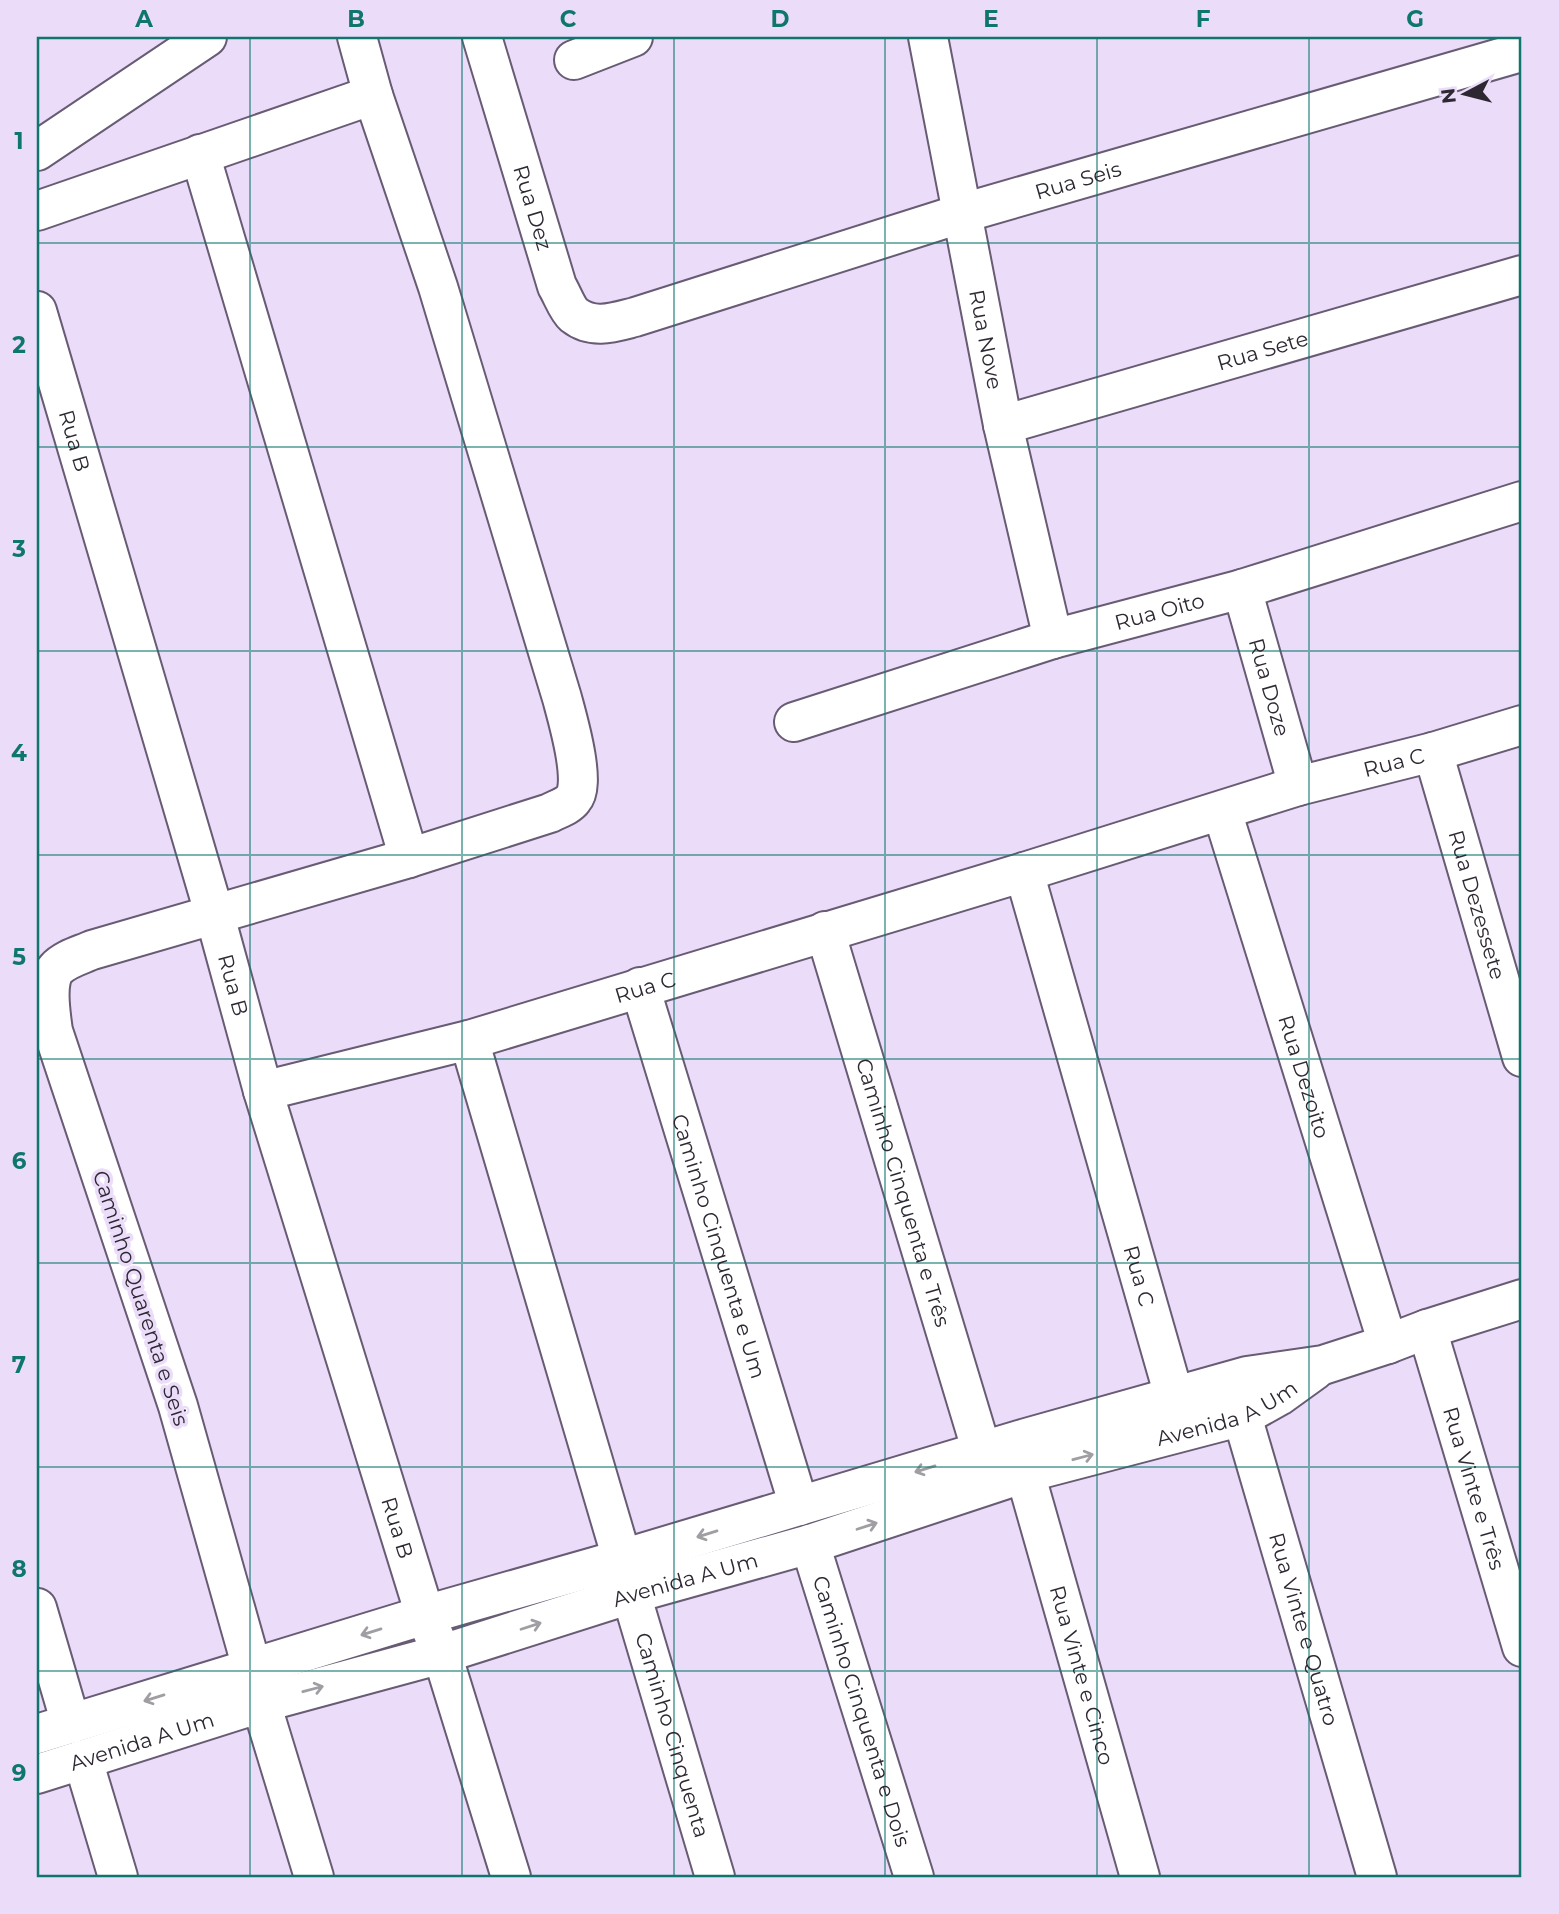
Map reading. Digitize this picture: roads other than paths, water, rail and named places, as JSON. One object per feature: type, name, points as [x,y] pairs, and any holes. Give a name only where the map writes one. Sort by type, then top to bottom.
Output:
[{"type":"street","points":[[37,152],[207,37]]},
{"type":"street","points":[[215,916],[550,813],[568,804],[575,798],[578,790],[575,749],[562,698],[438,287],[373,95],[358,37]]},
{"type":"street","name":"Rua Dez","points":[[482,37],[557,286],[573,315],[588,322],[603,324],[635,317]]},
{"type":"street","points":[[574,60],[634,37]]},
{"type":"street","name":"Rua Nove","points":[[928,37],[1003,425],[1053,639]]},
{"type":"street","name":"Rua Seis","points":[[635,317],[963,214],[1521,52]]},
{"type":"street","points":[[37,211],[373,95]]},
{"type":"street","points":[[200,154],[409,858]]},
{"type":"street","name":"Rua Sete","points":[[1003,425],[1522,275]]},
{"type":"street","name":"Rua B","points":[[37,311],[215,916],[263,1091],[425,1615],[442,1654],[511,1877]]},
{"type":"street","name":"Rua Oito","points":[[794,722],[1053,639],[1242,589],[1522,501]]},
{"type":"street","name":"Rua Doze","points":[[1242,589],[1298,786]]},
{"type":"street","name":"Rua C","points":[[263,1091],[469,1040],[1298,786],[1433,752],[1522,725]]},
{"type":"street","name":"Rua Dezessete","points":[[1433,752],[1522,1057]]},
{"type":"street","name":"Rua Dezoito","points":[[1222,811],[1388,1344]]},
{"type":"street","name":"Rua C","points":[[1024,872],[1174,1396]]},
{"type":"street","name":"Caminho Quarenta e Seis","points":[[215,916],[92,950],[67,960],[57,967],[53,974],[50,995],[53,1031],[178,1406],[256,1686]]},
{"type":"street","name":"Caminho Cinquenta e Três","points":[[825,931],[982,1452]]},
{"type":"street","name":"Caminho Cinquenta e Um","points":[[639,987],[799,1506]]},
{"type":"street","name":"Caminho Cinquenta","points":[[469,1040],[715,1877]]},
{"type":"street","name":"Avenida A Um","points":[[54,1729],[256,1686],[442,1654],[799,1506],[1232,1380],[1323,1365],[1522,1299]]},
{"type":"street","name":"Rua Vinte e Três","points":[[1427,1329],[1522,1647]]},
{"type":"street","name":"Avenida A Um","points":[[37,1774],[83,1760],[425,1615],[810,1544],[1025,1473],[1243,1416],[1279,1396],[1323,1365]]},
{"type":"street","name":"Rua Vinte e Quatro","points":[[1232,1380],[1377,1877]]},
{"type":"street","name":"Rua Vinte e Cinco","points":[[1025,1473],[1140,1877]]},
{"type":"street","name":"Caminho Cinquenta e Dois","points":[[810,1544],[914,1877]]},
{"type":"street","points":[[37,1608],[54,1729]]},
{"type":"street","points":[[256,1686],[314,1877]]},
{"type":"street","points":[[83,1760],[118,1877]]}]
